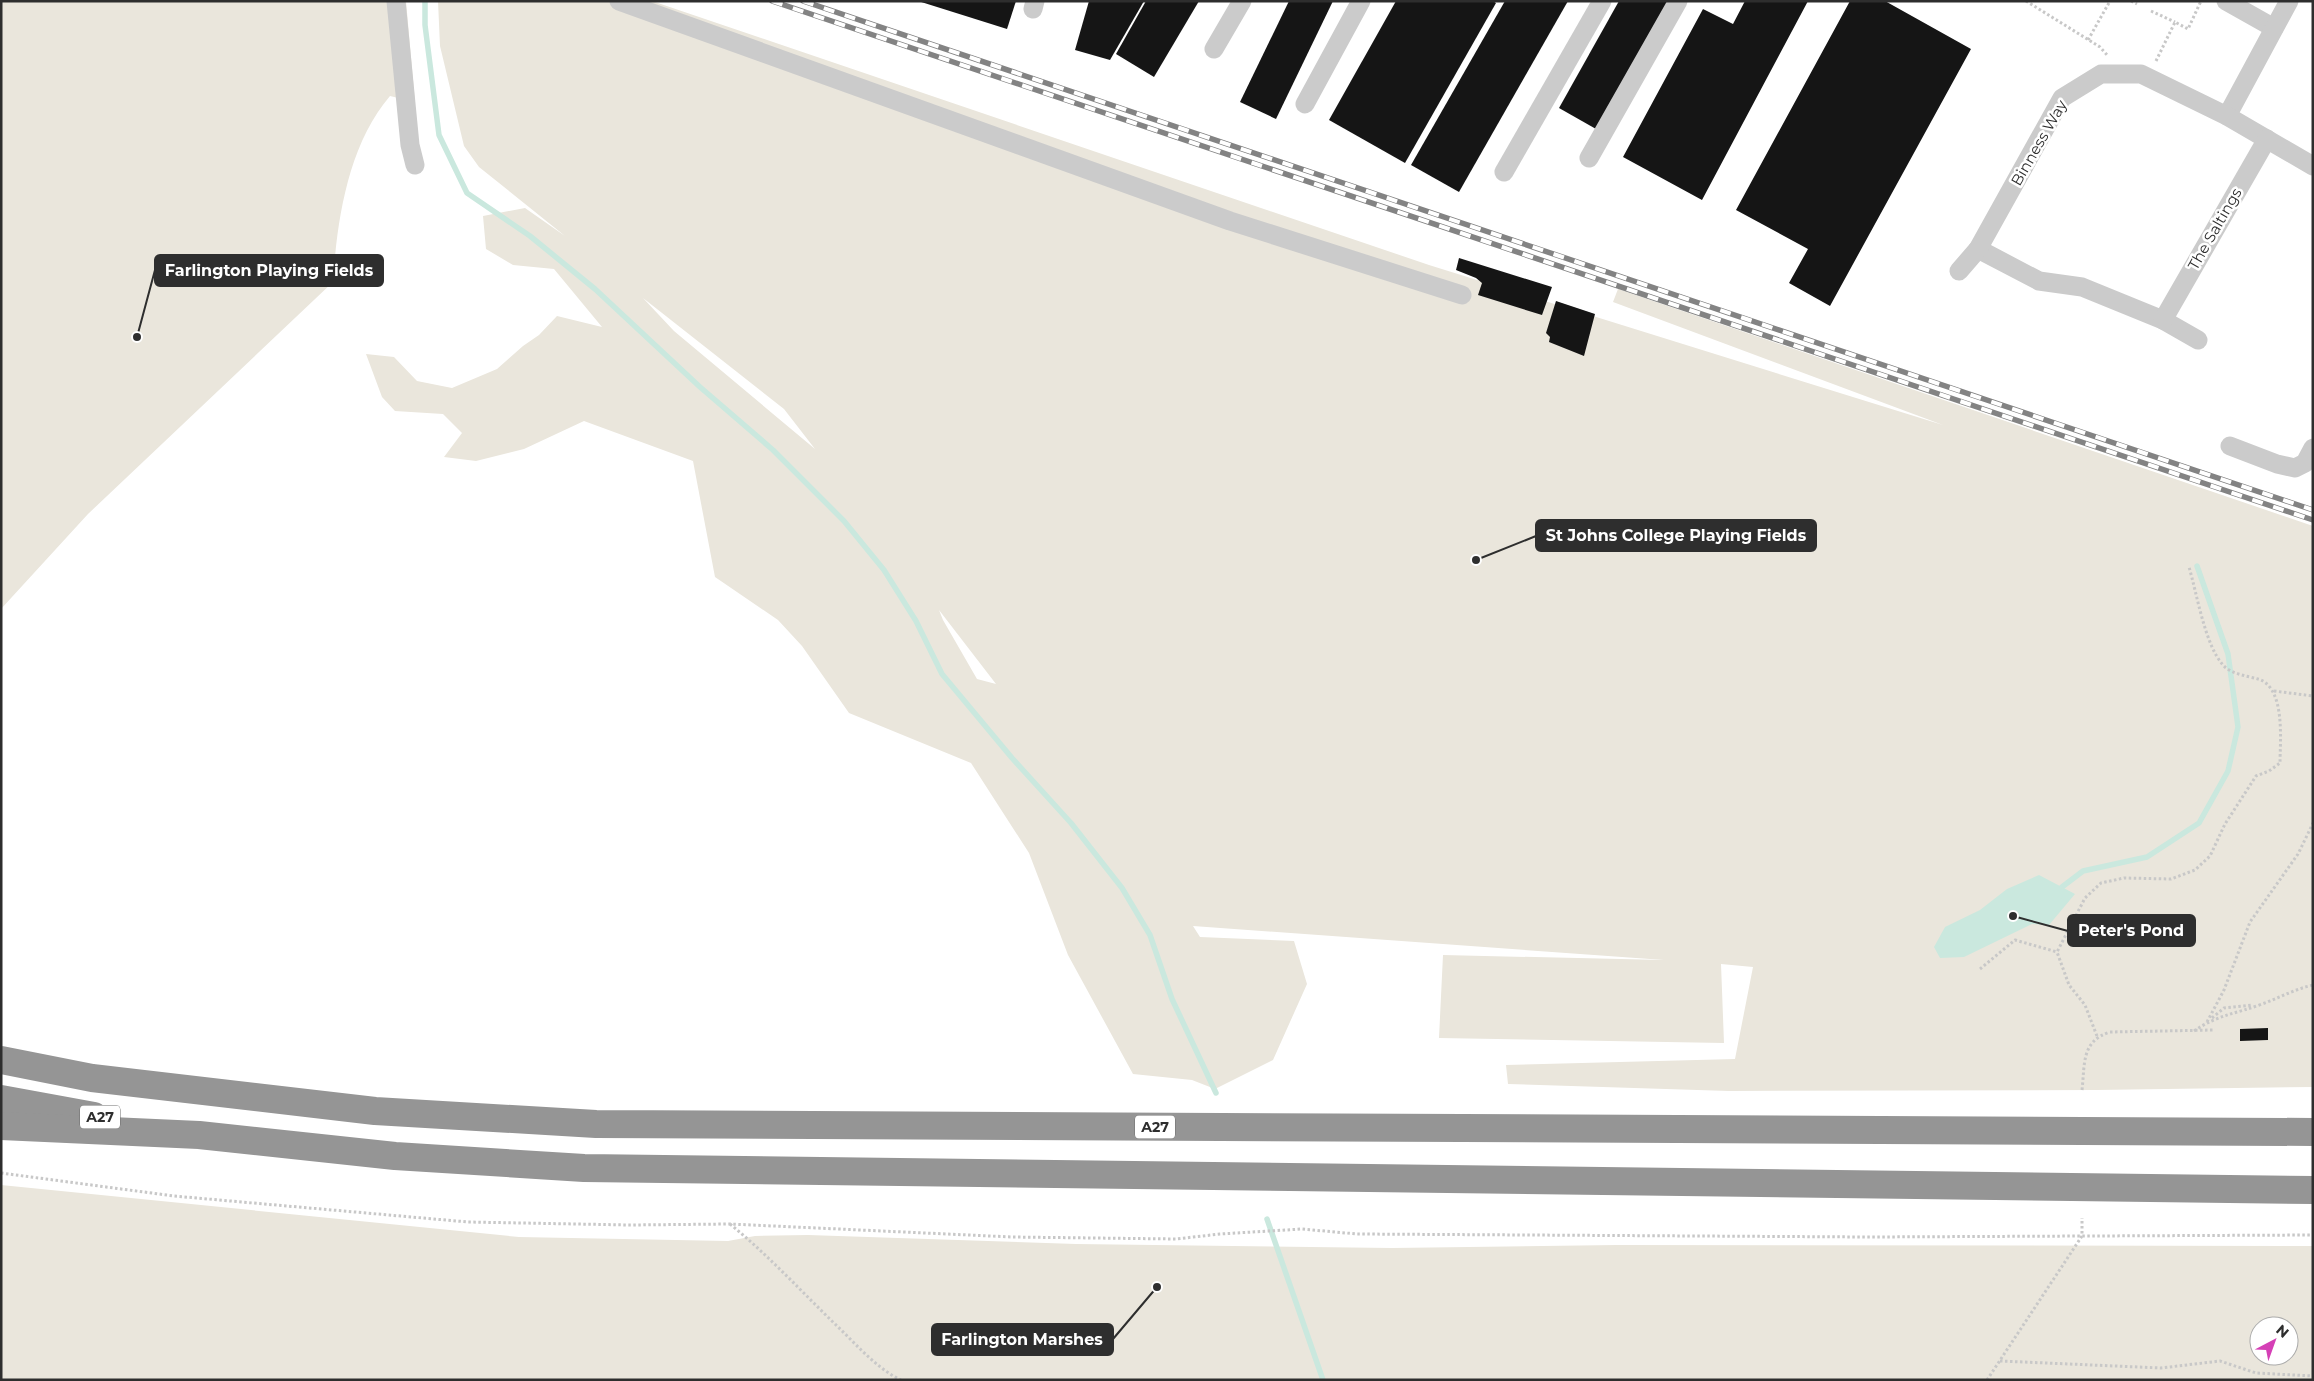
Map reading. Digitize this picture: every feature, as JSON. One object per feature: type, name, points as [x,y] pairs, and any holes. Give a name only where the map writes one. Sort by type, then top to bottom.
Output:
[{"type":"highway","name":"A27","points":[[1,1060],[92,1078],[375,1111],[596,1124],[2313,1132]]},
{"type":"highway","name":"A27","points":[[1,1099],[199,1136],[395,1156],[584,1168],[2313,1190]]},
{"type":"highway","points":[[1,1126],[199,1136]]},
{"type":"street","points":[[396,1],[410,146],[415,165]]},
{"type":"street","points":[[619,1],[1230,221],[1462,294]]},
{"type":"street","points":[[1214,49],[1242,1]]},
{"type":"street","points":[[1305,104],[1361,1]]},
{"type":"street","points":[[1504,172],[1602,1]]},
{"type":"street","points":[[1589,158],[1678,1]]},
{"type":"street","points":[[2226,1],[2274,28]]},
{"type":"street","points":[[2227,116],[2289,1]]},
{"type":"street","name":"Binness Way","points":[[1959,271],[1978,249],[2062,98],[2101,74],[2141,74],[2227,116],[2313,166]]},
{"type":"street","name":"The Saltings","points":[[2163,320],[2267,139]]},
{"type":"street","points":[[1978,249],[2039,281],[2082,287],[2163,320],[2198,340]]},
{"type":"street","points":[[2230,446],[2277,464],[2295,468],[2309,456]]},
{"type":"path","points":[[2026,1],[2100,47],[2122,74]]},
{"type":"path","points":[[2088,40],[2110,1]]},
{"type":"path","points":[[2131,1],[2137,4]]},
{"type":"path","points":[[2152,11],[2188,29],[2202,1]]},
{"type":"path","points":[[2148,78],[2175,22]]},
{"type":"path","points":[[2097,1036],[2085,1005],[2069,985],[2057,952],[2085,898],[2101,883],[2124,878],[2171,880],[2195,870],[2210,856],[2243,794],[2256,776],[2280,764],[2279,711],[2273,690],[2262,680],[2224,667],[2212,650],[2190,567]]},
{"type":"path","points":[[2273,690],[2313,696]]},
{"type":"path","points":[[2208,1022],[2224,990],[2250,922],[2298,854],[2313,823]]},
{"type":"path","points":[[1980,969],[2015,940],[2057,952]]},
{"type":"path","points":[[2194,1032],[2208,1022],[2226,1014],[2261,1005],[2298,988],[2313,985]]},
{"type":"path","points":[[2082,1090],[2086,1053],[2097,1036],[2110,1032],[2194,1032],[2212,1030]]},
{"type":"path","points":[[1,1173],[174,1196],[468,1222],[630,1225],[730,1224],[1012,1237],[1176,1239],[1302,1229],[1357,1234],[1857,1237],[2313,1235]]},
{"type":"path","points":[[1987,1380],[2082,1236],[2082,1218]]},
{"type":"path","points":[[730,1224],[763,1252],[862,1351],[886,1371],[901,1380]]},
{"type":"path","points":[[2000,1361],[2161,1368],[2220,1361],[2256,1373],[2313,1376]]},
{"type":"shaded area","points":[[1,1],[406,1],[415,102],[390,96],[364,137],[347,184],[338,234],[333,282],[88,514],[1,609]]},
{"type":"shaded area","points":[[438,1],[652,1],[1429,265],[1943,425],[1613,302],[1618,289],[2313,526],[2313,1087],[2096,1090],[1729,1091],[1508,1084],[1506,1065],[1735,1059],[1753,967],[1721,964],[1724,1043],[1439,1038],[1443,955],[1664,960],[1193,926],[1200,937],[1294,941],[1307,984],[1273,1060],[1215,1089],[1192,1080],[1133,1074],[1068,955],[1029,853],[971,763],[849,713],[802,646],[778,620],[715,577],[693,461],[584,421],[524,449],[476,461],[444,457],[462,433],[443,414],[395,411],[382,397],[366,354],[394,357],[417,381],[452,388],[497,369],[523,346],[539,335],[557,316],[602,327],[554,269],[513,265],[486,249],[483,216],[525,208],[565,236],[479,167],[464,146],[440,46]],"holes":[[[643,298],[784,409],[815,449],[674,331]],[[939,610],[996,684],[977,679]]]},
{"type":"shaded area","points":[[2039,875],[2075,894],[2049,925],[2032,924],[1964,957],[1940,958],[1934,947],[1945,927],[1980,910],[2007,889]]},
{"type":"shaded area","points":[[1,1185],[519,1237],[728,1241],[755,1236],[808,1235],[1076,1244],[1392,1248],[1617,1245],[2313,1246],[2313,1380],[1,1380]]},
{"type":"building","points":[[918,1],[1016,1],[1007,29]]},
{"type":"building","points":[[1089,1],[1144,1],[1110,60],[1075,50]]},
{"type":"building","points":[[1146,1],[1199,1],[1154,77],[1116,54]]},
{"type":"building","points":[[1289,1],[1333,1],[1276,119],[1240,102]]},
{"type":"building","points":[[1396,1],[1493,1],[1496,3],[1405,163],[1329,120]]},
{"type":"building","points":[[1505,1],[1568,1],[1459,192],[1411,165]]},
{"type":"building","points":[[1619,1],[1669,1],[1596,129],[1559,108]]},
{"type":"building","points":[[1745,1],[1808,1],[1702,200],[1623,157],[1703,9],[1733,24]]},
{"type":"building","points":[[1850,1],[1885,1],[1971,49],[1830,306],[1789,283],[1808,249],[1736,210]]},
{"type":"building","points":[[1459,258],[1552,287],[1542,315],[1478,295],[1482,283],[1476,278],[1456,270]]},
{"type":"building","points":[[1556,301],[1595,314],[1584,356],[1549,342],[1550,337],[1546,333]]},
{"type":"building","points":[[2268,1028],[2268,1040],[2240,1041],[2240,1029]]},
{"type":"waterway","points":[[425,1],[425,25],[439,135],[467,193],[530,236],[595,289],[700,387],[773,450],[844,521],[884,570],[916,621],[942,674],[1012,758],[1071,823],[1122,888],[1150,935],[1172,999],[1216,1093]]},
{"type":"waterway","points":[[2062,887],[2083,871],[2147,857],[2199,823],[2228,771],[2238,727],[2228,654],[2197,566]]},
{"type":"waterway","points":[[1267,1219],[1323,1380]]},
{"type":"railway","points":[[772,1],[2313,520]]},
{"type":"railway","points":[[803,1],[2313,510]]},
{"type":"place","name":"Farlington Playing Fields","points":[[137,337]]},
{"type":"place","name":"St Johns College Playing Fields","points":[[1476,560]]},
{"type":"place","name":"Peter's Pond","points":[[2013,916]]},
{"type":"place","name":"Farlington Marshes","points":[[1157,1287]]}]
